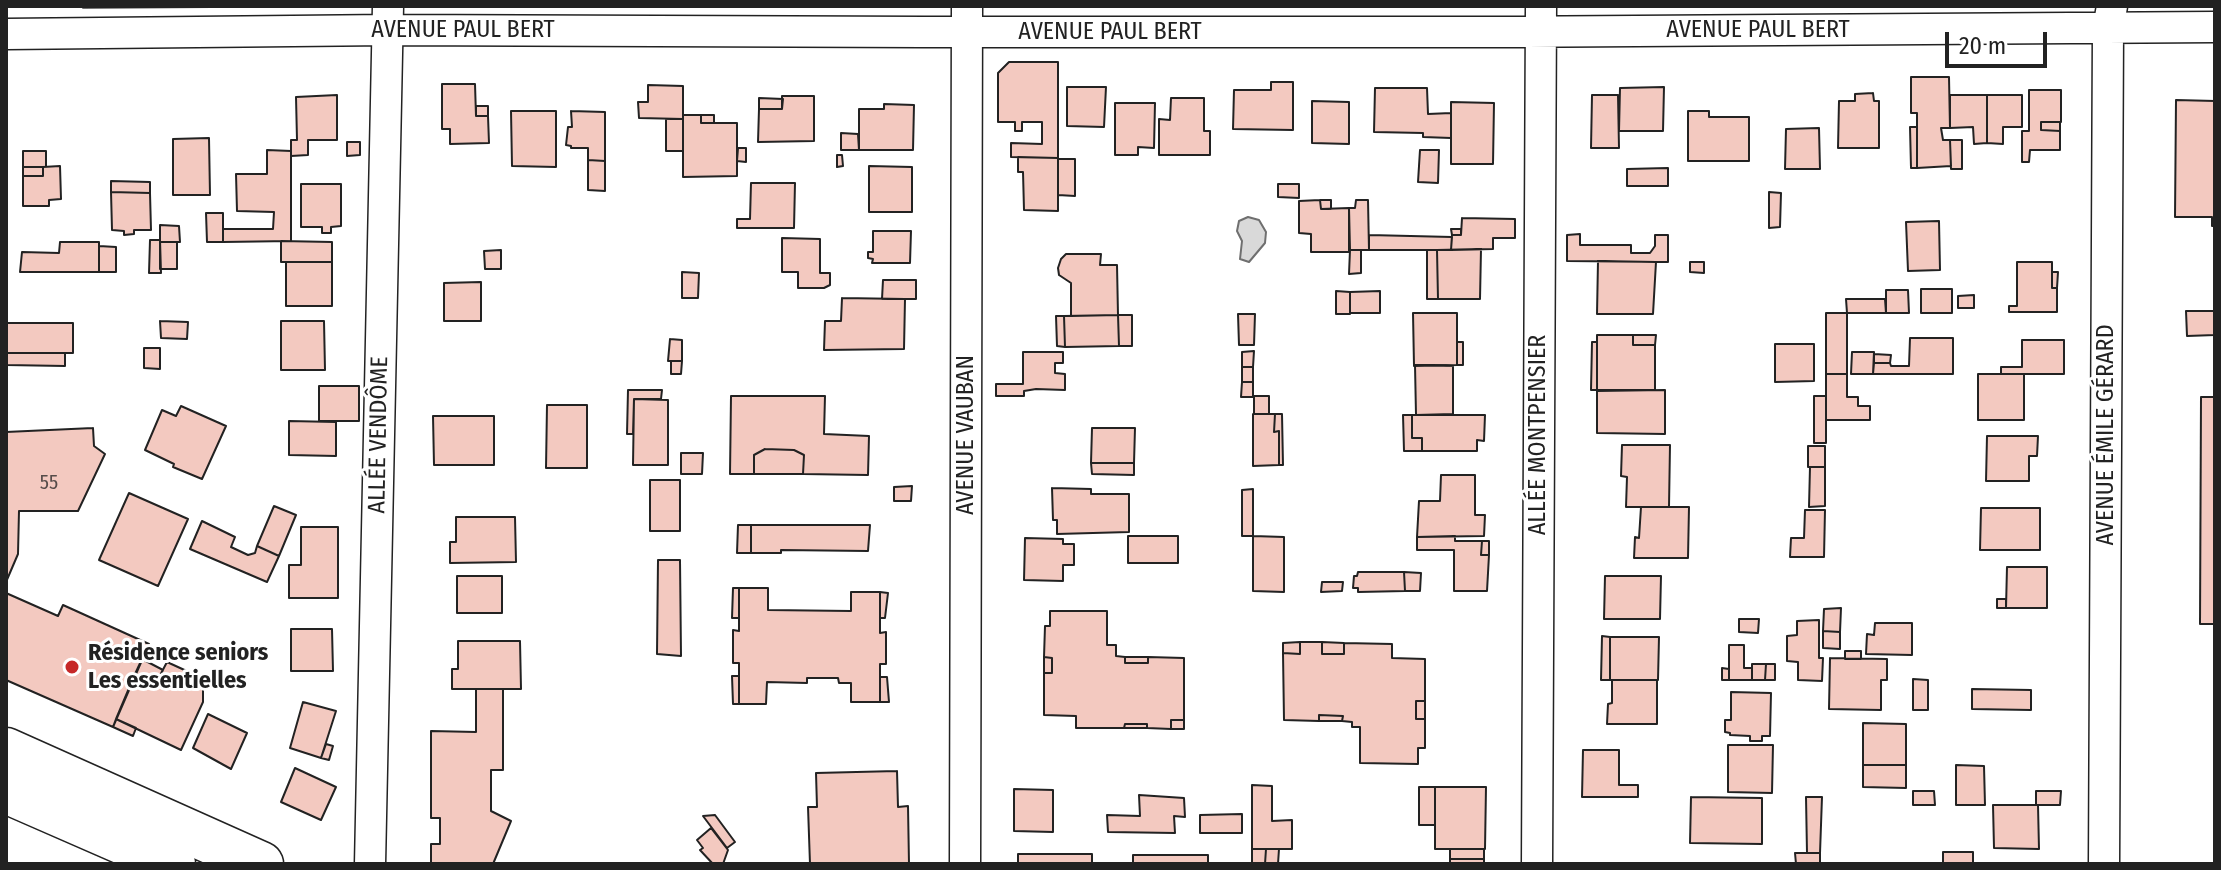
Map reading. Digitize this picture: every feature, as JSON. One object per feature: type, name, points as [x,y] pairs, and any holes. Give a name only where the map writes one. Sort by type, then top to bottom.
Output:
[{"type":"main road","points":[[6,750],[261,864]]},
{"type":"main road","points":[[6,791],[173,864]]},
{"type":"street","name":"AVENUE PAUL BERT","points":[[6,34],[388,18],[2110,17],[2215,27]]},
{"type":"street","name":"AVENUE ÉMILE GÉRARD","points":[[2104,864],[2110,17]]},
{"type":"street","name":"ALLÉE VENDÔME","points":[[370,864],[388,18]]},
{"type":"street","name":"AVENUE VAUBAN","points":[[965,864],[967,19]]},
{"type":"street","name":"ALLÉE MONTPENSIER","points":[[1537,864],[1541,19]]},
{"type":"shaded area","points":[[83,6],[340,6],[83,8]]},
{"type":"shaded area","points":[[1248,217],[1259,220],[1266,232],[1265,243],[1249,262],[1240,259],[1242,241],[1237,231],[1239,221]]},
{"type":"building","points":[[1009,62],[1058,62],[1058,158],[1011,157],[1011,143],[1042,144],[1042,122],[1022,122],[1022,131],[1015,131],[1015,122],[998,122],[998,73]]},
{"type":"building","points":[[1911,77],[1949,77],[1950,128],[1941,128],[1943,140],[1950,140],[1951,166],[1917,168],[1917,113],[1911,113]]},
{"type":"building","points":[[1271,82],[1293,82],[1293,130],[1233,129],[1234,90],[1271,90]]},
{"type":"building","points":[[442,84],[475,84],[476,116],[488,116],[489,143],[450,144],[450,129],[442,129]]},
{"type":"building","points":[[648,85],[683,86],[683,119],[639,118],[638,102],[648,102]]},
{"type":"building","points":[[1067,87],[1106,87],[1104,127],[1067,126]]},
{"type":"building","points":[[1664,87],[1663,131],[1619,131],[1620,88]]},
{"type":"building","points":[[1375,88],[1427,88],[1428,114],[1451,113],[1451,138],[1423,137],[1423,133],[1374,132]]},
{"type":"building","points":[[2029,90],[2061,90],[2061,122],[2041,122],[2041,130],[2060,131],[2060,150],[2030,150],[2029,162],[2022,162],[2022,131],[2029,131]]},
{"type":"building","points":[[1873,93],[1874,101],[1879,101],[1879,148],[1838,148],[1839,101],[1855,101],[1855,94]]},
{"type":"building","points":[[337,95],[337,140],[308,140],[308,155],[291,156],[291,140],[297,140],[296,97]]},
{"type":"building","points":[[1592,95],[1618,95],[1619,148],[1591,148]]},
{"type":"building","points":[[1950,95],[1987,95],[1987,143],[1974,144],[1973,127],[1950,128]]},
{"type":"building","points":[[1987,95],[2022,95],[2022,127],[2003,127],[2003,144],[1987,143]]},
{"type":"building","points":[[782,96],[814,96],[814,141],[758,142],[759,109],[782,109]]},
{"type":"building","points":[[759,98],[783,99],[782,109],[759,109]]},
{"type":"building","points":[[1171,98],[1204,98],[1204,131],[1210,131],[1210,155],[1159,155],[1159,119],[1170,120]]},
{"type":"building","points":[[2176,100],[2215,101],[2215,226],[2212,226],[2212,217],[2175,217]]},
{"type":"building","points":[[1312,101],[1349,102],[1349,144],[1312,143]]},
{"type":"building","points":[[1451,102],[1494,103],[1493,164],[1451,164]]},
{"type":"building","points":[[1115,103],[1155,103],[1154,148],[1138,147],[1138,155],[1115,155]]},
{"type":"building","points":[[884,104],[914,105],[913,150],[859,150],[859,109],[884,109]]},
{"type":"building","points":[[476,106],[488,106],[488,116],[476,116]]},
{"type":"building","points":[[511,111],[556,111],[556,167],[512,166]]},
{"type":"building","points":[[571,111],[605,112],[605,161],[588,160],[588,148],[566,145],[568,127],[572,127]]},
{"type":"building","points":[[1688,111],[1709,111],[1709,117],[1749,117],[1749,161],[1688,161]]},
{"type":"building","points":[[683,115],[701,115],[701,123],[737,123],[737,176],[683,177]]},
{"type":"building","points":[[701,115],[714,115],[714,123],[701,123]]},
{"type":"building","points":[[666,119],[683,119],[683,151],[666,151]]},
{"type":"building","points":[[2041,122],[2060,122],[2060,131],[2041,130]]},
{"type":"building","points":[[1910,127],[1917,127],[1917,168],[1911,168]]},
{"type":"building","points":[[1819,128],[1820,169],[1785,169],[1786,129]]},
{"type":"building","points":[[841,133],[858,134],[859,150],[841,150]]},
{"type":"building","points":[[209,138],[210,195],[173,195],[173,139]]},
{"type":"building","points":[[1950,140],[1962,140],[1962,169],[1951,169]]},
{"type":"building","points":[[347,142],[360,142],[360,155],[347,156]]},
{"type":"building","points":[[738,148],[746,148],[746,162],[737,161]]},
{"type":"building","points":[[267,150],[291,151],[291,241],[223,242],[223,229],[273,229],[274,212],[237,211],[236,174],[267,174]]},
{"type":"building","points":[[1420,150],[1439,150],[1438,183],[1418,182]]},
{"type":"building","points":[[23,151],[46,151],[46,167],[23,167]]},
{"type":"building","points":[[837,155],[842,155],[843,166],[837,167]]},
{"type":"building","points":[[1018,157],[1058,158],[1058,211],[1024,210],[1023,172],[1018,172]]},
{"type":"building","points":[[1058,159],[1075,159],[1075,196],[1058,195]]},
{"type":"building","points":[[588,160],[605,161],[605,191],[588,190]]},
{"type":"building","points":[[60,166],[61,199],[49,200],[49,206],[23,206],[23,176],[43,176],[43,167]]},
{"type":"building","points":[[869,166],[912,167],[912,212],[869,212]]},
{"type":"building","points":[[23,167],[43,167],[43,176],[23,176]]},
{"type":"building","points":[[1668,168],[1668,186],[1627,186],[1627,169]]},
{"type":"building","points":[[111,181],[150,182],[150,193],[111,192]]},
{"type":"building","points":[[751,183],[795,183],[794,228],[737,228],[737,219],[750,219]]},
{"type":"building","points":[[301,184],[341,184],[341,226],[331,227],[331,233],[322,233],[322,227],[301,227]]},
{"type":"building","points":[[1278,184],[1299,184],[1299,198],[1278,197]]},
{"type":"building","points":[[111,192],[150,193],[151,230],[134,230],[134,234],[124,235],[124,231],[112,230]]},
{"type":"building","points":[[1769,192],[1781,193],[1780,227],[1769,228]]},
{"type":"building","points":[[1320,200],[1321,209],[1349,208],[1349,252],[1311,252],[1311,234],[1299,233],[1299,201]]},
{"type":"building","points":[[1320,200],[1331,200],[1331,209],[1321,209]]},
{"type":"building","points":[[1356,200],[1368,200],[1369,250],[1350,250],[1349,208],[1355,208]]},
{"type":"building","points":[[206,213],[223,213],[223,242],[207,242]]},
{"type":"building","points":[[1462,218],[1515,219],[1515,238],[1493,238],[1493,249],[1451,250],[1452,235],[1461,235]]},
{"type":"building","points":[[1939,221],[1940,270],[1908,271],[1906,222]]},
{"type":"building","points":[[160,225],[179,226],[180,242],[160,242]]},
{"type":"building","points":[[1451,229],[1461,229],[1461,235],[1452,235]]},
{"type":"building","points":[[873,231],[911,231],[910,263],[872,263],[868,252],[873,252]]},
{"type":"building","points":[[1580,234],[1580,245],[1631,245],[1631,253],[1650,253],[1655,246],[1655,235],[1668,235],[1668,262],[1567,261],[1567,235]]},
{"type":"building","points":[[1369,235],[1452,237],[1451,250],[1369,250]]},
{"type":"building","points":[[782,238],[820,239],[820,273],[830,273],[830,285],[824,288],[798,288],[798,272],[782,272]]},
{"type":"building","points":[[150,240],[160,240],[161,273],[149,273]]},
{"type":"building","points":[[281,241],[332,242],[332,262],[281,262]]},
{"type":"building","points":[[60,242],[99,242],[99,272],[20,272],[22,252],[59,253]]},
{"type":"building","points":[[160,242],[177,242],[177,269],[160,269]]},
{"type":"building","points":[[99,246],[116,247],[116,272],[99,272]]},
{"type":"building","points":[[1481,249],[1480,299],[1438,299],[1437,250]]},
{"type":"building","points":[[501,250],[501,269],[485,269],[484,251]]},
{"type":"building","points":[[1350,250],[1361,250],[1361,273],[1349,274]]},
{"type":"building","points":[[1427,250],[1437,250],[1438,299],[1427,299]]},
{"type":"building","points":[[1066,254],[1101,254],[1100,265],[1117,265],[1118,315],[1071,316],[1071,283],[1059,275],[1058,268]]},
{"type":"building","points":[[1598,261],[1656,262],[1653,314],[1597,314]]},
{"type":"building","points":[[286,262],[332,262],[332,306],[286,306]]},
{"type":"building","points":[[1690,262],[1704,262],[1704,273],[1690,272]]},
{"type":"building","points":[[2017,262],[2052,262],[2052,288],[2057,288],[2057,312],[2009,312],[2009,306],[2017,306]]},
{"type":"building","points":[[682,272],[699,273],[698,298],[682,298]]},
{"type":"building","points":[[2052,272],[2058,272],[2057,288],[2052,288]]},
{"type":"building","points":[[883,280],[916,280],[916,299],[882,299]]},
{"type":"building","points":[[481,282],[481,321],[444,321],[444,283]]},
{"type":"building","points":[[1921,289],[1952,289],[1952,313],[1921,313]]},
{"type":"building","points":[[1886,290],[1908,290],[1909,313],[1886,313]]},
{"type":"building","points":[[1336,291],[1350,292],[1350,314],[1336,314]]},
{"type":"building","points":[[1380,291],[1380,313],[1350,313],[1350,292]]},
{"type":"building","points":[[1974,295],[1974,308],[1958,308],[1958,296]]},
{"type":"building","points":[[842,298],[905,299],[904,349],[824,350],[825,321],[841,321]]},
{"type":"building","points":[[1846,299],[1885,299],[1886,313],[1847,313]]},
{"type":"building","points":[[2186,311],[2215,311],[2215,335],[2187,336]]},
{"type":"building","points":[[1413,313],[1457,313],[1457,365],[1414,366]]},
{"type":"building","points":[[1826,313],[1847,313],[1847,374],[1826,374]]},
{"type":"building","points":[[1238,314],[1255,314],[1254,345],[1239,345]]},
{"type":"building","points":[[1118,315],[1132,315],[1132,346],[1119,346]]},
{"type":"building","points":[[1118,315],[1119,346],[1065,347],[1064,316]]},
{"type":"building","points":[[1056,316],[1064,316],[1065,347],[1057,346]]},
{"type":"building","points":[[160,321],[188,322],[187,339],[161,338]]},
{"type":"building","points":[[281,321],[324,321],[325,370],[281,370]]},
{"type":"building","points":[[6,323],[73,323],[73,353],[6,353]]},
{"type":"building","points":[[1597,335],[1633,335],[1633,345],[1655,345],[1655,390],[1597,390]]},
{"type":"building","points":[[1633,335],[1656,335],[1655,345],[1633,345]]},
{"type":"building","points":[[1910,338],[1953,338],[1953,374],[1873,374],[1874,363],[1909,366]]},
{"type":"building","points":[[670,339],[682,340],[682,361],[668,361]]},
{"type":"building","points":[[2022,340],[2064,340],[2064,374],[2001,374],[2001,367],[2022,367]]},
{"type":"building","points":[[1457,342],[1463,342],[1463,365],[1457,365]]},
{"type":"building","points":[[1592,342],[1597,342],[1597,390],[1591,390]]},
{"type":"building","points":[[1775,344],[1814,344],[1814,381],[1775,382]]},
{"type":"building","points":[[144,348],[160,348],[160,369],[144,368]]},
{"type":"building","points":[[1254,351],[1253,367],[1242,367],[1242,352]]},
{"type":"building","points":[[1023,352],[1063,352],[1063,363],[1055,363],[1055,373],[1065,374],[1065,390],[1036,389],[1024,391],[1024,396],[996,396],[996,384],[1023,384]]},
{"type":"building","points":[[1852,352],[1874,352],[1873,374],[1851,374]]},
{"type":"building","points":[[6,353],[65,353],[65,366],[6,365]]},
{"type":"building","points":[[1874,354],[1891,355],[1890,363],[1874,363]]},
{"type":"building","points":[[671,361],[682,361],[681,374],[671,374]]},
{"type":"building","points":[[1415,365],[1453,366],[1453,414],[1416,415]]},
{"type":"building","points":[[1242,367],[1253,367],[1253,382],[1242,382]]},
{"type":"building","points":[[1826,374],[1847,374],[1847,397],[1858,397],[1858,406],[1870,406],[1870,420],[1826,420]]},
{"type":"building","points":[[1978,374],[2024,374],[2024,420],[1978,420]]},
{"type":"building","points":[[1242,382],[1253,382],[1253,397],[1241,397]]},
{"type":"building","points":[[319,386],[359,386],[359,421],[319,421]]},
{"type":"building","points":[[628,390],[662,390],[661,399],[634,399],[633,434],[627,434]]},
{"type":"building","points":[[1665,390],[1665,434],[1597,433],[1597,391]]},
{"type":"building","points":[[731,396],[825,396],[824,434],[869,436],[868,475],[803,474],[804,455],[794,450],[765,449],[754,455],[754,474],[730,474]]},
{"type":"building","points":[[1254,396],[1269,396],[1269,414],[1254,414]]},
{"type":"building","points":[[1814,396],[1826,396],[1826,443],[1814,443]]},
{"type":"building","points":[[2201,397],[2215,397],[2215,624],[2200,624]]},
{"type":"building","points":[[634,399],[668,400],[668,465],[633,465]]},
{"type":"building","points":[[547,405],[587,405],[587,468],[546,468]]},
{"type":"building","points":[[181,406],[226,426],[202,479],[173,467],[174,464],[145,450],[162,410],[176,416]]},
{"type":"building","points":[[1253,414],[1275,414],[1274,432],[1279,431],[1279,465],[1253,466]]},
{"type":"building","points":[[1275,414],[1282,414],[1283,465],[1279,465],[1279,431],[1274,432]]},
{"type":"building","points":[[1403,415],[1412,415],[1412,438],[1422,438],[1422,451],[1404,451]]},
{"type":"building","points":[[1412,415],[1485,415],[1484,441],[1477,440],[1477,451],[1422,451],[1422,438],[1412,438]]},
{"type":"building","points":[[433,416],[494,416],[494,465],[434,465]]},
{"type":"building","points":[[289,421],[336,422],[336,456],[289,455]]},
{"type":"building","points":[[93,428],[94,446],[105,454],[78,511],[19,511],[18,554],[6,582],[6,432]]},
{"type":"building","points":[[1092,428],[1135,428],[1134,463],[1091,463]]},
{"type":"building","points":[[1987,436],[2038,436],[2037,456],[2029,456],[2029,481],[1986,481]]},
{"type":"building","points":[[1622,445],[1670,445],[1669,507],[1626,507],[1627,477],[1621,476]]},
{"type":"building","points":[[1808,446],[1825,446],[1825,467],[1808,467]]},
{"type":"building","points":[[765,449],[794,450],[804,455],[803,474],[754,474],[754,455]]},
{"type":"building","points":[[681,453],[703,453],[702,474],[681,474]]},
{"type":"building","points":[[1091,463],[1134,463],[1134,475],[1092,474]]},
{"type":"building","points":[[1810,467],[1825,467],[1825,506],[1809,507]]},
{"type":"building","points":[[1441,475],[1475,475],[1475,515],[1485,515],[1484,536],[1417,537],[1419,501],[1440,501]]},
{"type":"building","points":[[650,480],[680,480],[680,531],[650,531]]},
{"type":"building","points":[[912,486],[911,501],[894,501],[894,487]]},
{"type":"building","points":[[1052,488],[1091,489],[1091,494],[1129,494],[1129,532],[1057,534],[1057,520],[1053,520]]},
{"type":"building","points":[[1253,489],[1253,536],[1242,536],[1242,490]]},
{"type":"building","points":[[129,493],[188,519],[158,586],[99,560]]},
{"type":"building","points":[[274,506],[296,515],[279,556],[257,546]]},
{"type":"building","points":[[1641,507],[1689,507],[1688,558],[1634,558]]},
{"type":"building","points":[[1981,508],[2040,508],[2040,550],[1980,550]]},
{"type":"building","points":[[1805,510],[1825,510],[1824,557],[1790,557],[1791,538],[1804,538]]},
{"type":"building","points":[[456,517],[515,517],[516,562],[450,563],[450,542],[456,542]]},
{"type":"building","points":[[202,521],[235,537],[231,547],[248,555],[255,553],[257,546],[279,556],[267,582],[190,549]]},
{"type":"building","points":[[738,525],[751,525],[751,553],[737,553]]},
{"type":"building","points":[[751,525],[870,525],[868,551],[781,550],[781,553],[751,553]]},
{"type":"building","points":[[301,527],[338,527],[338,598],[289,598],[289,565],[301,565]]},
{"type":"building","points":[[1128,536],[1178,536],[1178,563],[1128,563]]},
{"type":"building","points":[[1253,536],[1284,537],[1284,592],[1253,591]]},
{"type":"building","points":[[1455,536],[1455,541],[1482,541],[1481,555],[1489,555],[1487,591],[1454,591],[1454,550],[1417,550],[1417,537]]},
{"type":"building","points":[[1025,538],[1063,539],[1063,544],[1074,544],[1074,565],[1063,565],[1063,581],[1024,580]]},
{"type":"building","points":[[1482,541],[1489,541],[1489,555],[1481,555]]},
{"type":"building","points":[[658,560],[680,560],[681,656],[657,654]]},
{"type":"building","points":[[2007,567],[2047,567],[2047,608],[2006,608]]},
{"type":"building","points":[[1358,572],[1404,572],[1405,591],[1358,592],[1358,588],[1353,588],[1354,576]]},
{"type":"building","points":[[1404,572],[1421,573],[1420,591],[1405,591]]},
{"type":"building","points":[[457,576],[502,576],[502,613],[457,613]]},
{"type":"building","points":[[1605,576],[1661,576],[1660,619],[1604,619]]},
{"type":"building","points":[[1322,582],[1343,582],[1342,591],[1321,592]]},
{"type":"building","points":[[733,588],[739,588],[739,618],[732,618]]},
{"type":"building","points":[[739,588],[768,588],[768,610],[851,611],[851,592],[880,592],[880,633],[886,632],[886,664],[880,664],[880,702],[851,702],[851,683],[839,683],[838,678],[807,678],[807,683],[767,682],[766,704],[739,704],[739,663],[733,663],[733,630],[739,631]]},
{"type":"building","points":[[880,592],[888,593],[885,618],[880,618]]},
{"type":"building","name":"Résidence seniors Les essentielles","points":[[6,593],[58,616],[63,605],[149,644],[113,727],[6,680]]},
{"type":"building","points":[[1997,599],[2006,599],[2006,608],[1997,608]]},
{"type":"building","points":[[1841,608],[1840,632],[1823,631],[1824,609]]},
{"type":"building","points":[[1050,611],[1107,611],[1107,645],[1116,645],[1116,656],[1125,657],[1125,663],[1148,663],[1148,657],[1184,658],[1184,720],[1171,720],[1171,729],[1147,728],[1147,724],[1125,724],[1124,728],[1076,728],[1076,716],[1044,715],[1044,673],[1052,673],[1052,658],[1044,657],[1045,626],[1050,626]]},
{"type":"building","points":[[1739,619],[1759,619],[1758,633],[1739,632]]},
{"type":"building","points":[[1819,620],[1822,681],[1798,680],[1798,662],[1787,661],[1787,636],[1797,635],[1797,621]]},
{"type":"building","points":[[1875,623],[1912,623],[1912,655],[1866,654],[1867,634],[1874,635]]},
{"type":"building","points":[[291,629],[332,629],[333,671],[291,671]]},
{"type":"building","points":[[1823,631],[1840,632],[1840,649],[1823,648]]},
{"type":"building","points":[[1602,636],[1610,637],[1610,680],[1601,680]]},
{"type":"building","points":[[1610,637],[1659,637],[1658,680],[1610,680]]},
{"type":"building","points":[[458,641],[520,641],[521,689],[452,689],[452,669],[458,669]]},
{"type":"building","points":[[1300,642],[1322,642],[1322,654],[1344,654],[1344,643],[1392,644],[1392,658],[1425,659],[1425,701],[1416,701],[1416,719],[1425,719],[1425,748],[1418,748],[1418,764],[1360,763],[1360,727],[1352,727],[1352,722],[1342,721],[1343,716],[1319,715],[1319,721],[1284,720],[1283,653],[1300,654]]},
{"type":"building","points":[[1300,642],[1300,654],[1283,653],[1283,643]]},
{"type":"building","points":[[1322,642],[1344,643],[1344,654],[1322,654]]},
{"type":"building","points":[[1729,645],[1744,645],[1744,668],[1752,668],[1752,680],[1729,680]]},
{"type":"building","points":[[1845,651],[1861,651],[1861,659],[1845,659]]},
{"type":"building","points":[[1044,657],[1052,658],[1052,673],[1044,673]]},
{"type":"building","points":[[1125,657],[1148,657],[1148,663],[1125,663]]},
{"type":"building","points":[[1830,658],[1887,659],[1887,680],[1881,680],[1881,710],[1829,709]]},
{"type":"building","points":[[142,659],[163,670],[156,683],[135,674]]},
{"type":"building","points":[[167,662],[191,673],[203,690],[203,702],[181,750],[116,719],[135,674],[156,683]]},
{"type":"building","points":[[1752,664],[1766,664],[1765,680],[1752,680]]},
{"type":"building","points":[[1766,664],[1775,664],[1775,680],[1765,680]]},
{"type":"building","points":[[1722,668],[1729,669],[1729,680],[1722,680]]},
{"type":"building","points":[[732,676],[739,676],[739,704],[733,704]]},
{"type":"building","points":[[880,677],[887,677],[889,702],[880,702]]},
{"type":"building","points":[[1913,679],[1928,680],[1928,710],[1913,710]]},
{"type":"building","points":[[1612,680],[1657,680],[1657,724],[1607,724],[1608,704],[1612,703]]},
{"type":"building","points":[[476,689],[503,689],[503,770],[491,770],[491,811],[511,821],[493,864],[431,864],[431,844],[440,844],[440,818],[431,818],[431,731],[476,732]]},
{"type":"building","points":[[1972,689],[2031,690],[2031,710],[1972,709]]},
{"type":"building","points":[[1731,692],[1771,693],[1770,736],[1762,736],[1762,741],[1750,741],[1750,736],[1725,732],[1725,720],[1731,720]]},
{"type":"building","points":[[1416,701],[1425,701],[1425,719],[1416,719]]},
{"type":"building","points":[[303,702],[336,711],[321,758],[290,748]]},
{"type":"building","points":[[208,714],[247,733],[231,769],[193,748]]},
{"type":"building","points":[[1319,715],[1343,716],[1342,721],[1319,721]]},
{"type":"building","points":[[116,719],[136,728],[133,736],[113,727]]},
{"type":"building","points":[[1171,720],[1184,720],[1184,729],[1171,729]]},
{"type":"building","points":[[1863,723],[1906,724],[1906,765],[1863,765]]},
{"type":"building","points":[[1125,724],[1147,724],[1147,728],[1124,728]]},
{"type":"building","points":[[326,744],[333,746],[329,760],[321,758]]},
{"type":"building","points":[[1728,745],[1773,745],[1772,793],[1728,792]]},
{"type":"building","points":[[1583,750],[1619,750],[1619,785],[1638,785],[1638,797],[1582,797]]},
{"type":"building","points":[[1863,765],[1906,765],[1906,788],[1863,787]]},
{"type":"building","points":[[1956,765],[1984,766],[1985,805],[1956,805]]},
{"type":"building","points":[[295,768],[336,787],[321,820],[281,802]]},
{"type":"building","points":[[897,771],[898,807],[908,806],[909,864],[810,864],[808,807],[817,807],[816,773]]},
{"type":"building","points":[[1252,785],[1272,786],[1272,821],[1292,820],[1292,849],[1252,849]]},
{"type":"building","points":[[1419,787],[1435,787],[1435,825],[1419,825]]},
{"type":"building","points":[[1435,787],[1486,787],[1485,849],[1435,849]]},
{"type":"building","points":[[1014,789],[1053,790],[1053,832],[1014,831]]},
{"type":"building","points":[[1913,791],[1934,791],[1935,805],[1913,805]]},
{"type":"building","points":[[2036,791],[2061,791],[2060,805],[2036,805]]},
{"type":"building","points":[[1139,795],[1184,798],[1185,817],[1174,816],[1175,833],[1108,832],[1107,815],[1140,816]]},
{"type":"building","points":[[1691,797],[1762,798],[1762,844],[1690,843]]},
{"type":"building","points":[[1806,797],[1822,797],[1820,853],[1807,853]]},
{"type":"building","points":[[1993,805],[2038,805],[2039,849],[1994,848]]},
{"type":"building","points":[[1242,814],[1242,833],[1200,833],[1200,815]]},
{"type":"building","points":[[715,815],[735,842],[727,848],[703,816]]},
{"type":"building","points":[[711,828],[728,850],[723,864],[713,864],[700,850],[703,848],[697,840]]},
{"type":"building","points":[[1252,849],[1266,849],[1265,864],[1252,864]]},
{"type":"building","points":[[1266,849],[1279,849],[1278,864],[1265,864]]},
{"type":"building","points":[[1450,849],[1484,849],[1484,859],[1450,859]]},
{"type":"building","points":[[1943,852],[1973,852],[1973,864],[1943,864]]},
{"type":"building","points":[[1795,853],[1820,853],[1820,864],[1796,864]]},
{"type":"building","points":[[1018,854],[1092,854],[1092,864],[1018,864]]},
{"type":"building","points":[[1133,855],[1208,855],[1208,864],[1133,864]]},
{"type":"building","points":[[1450,859],[1484,859],[1484,864],[1450,864]]},
{"type":"place","name":"Résidence seniors Les essentielles","points":[[72,667]]}]
